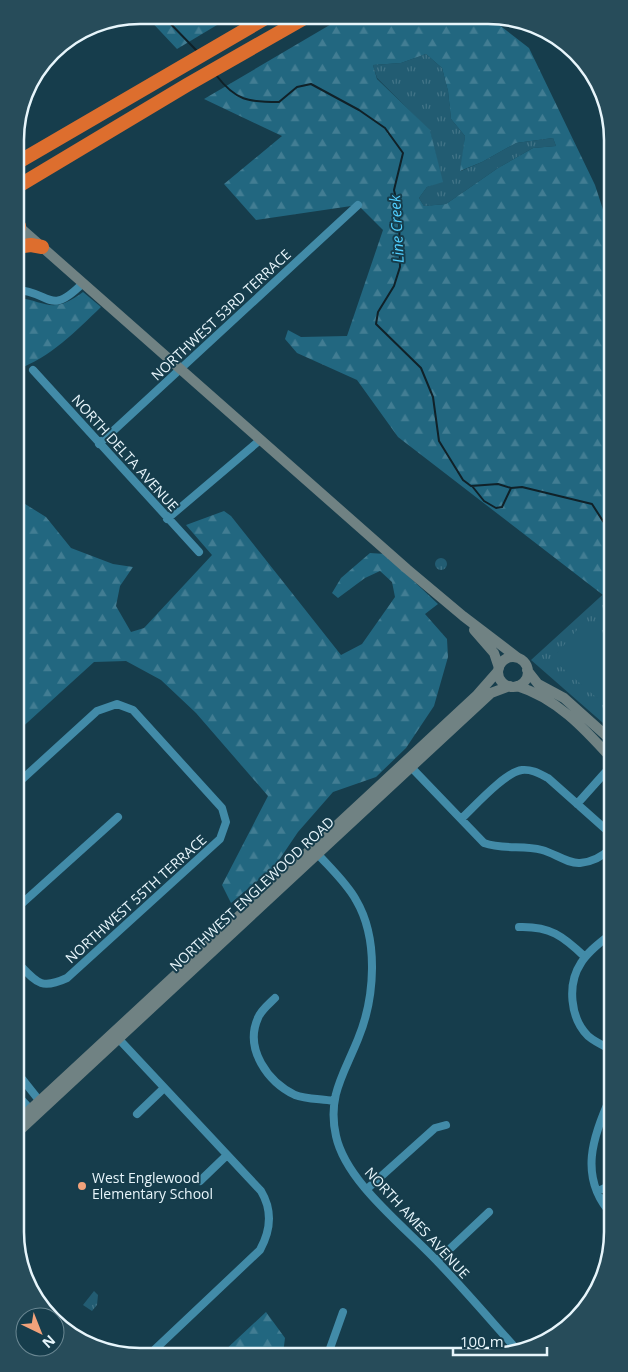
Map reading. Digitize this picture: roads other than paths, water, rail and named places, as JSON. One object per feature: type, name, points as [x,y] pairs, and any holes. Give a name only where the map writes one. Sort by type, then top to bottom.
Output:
[{"type":"highway","points":[[24,159],[255,24]]},
{"type":"highway","points":[[24,183],[187,85],[294,24]]},
{"type":"highway","points":[[24,245],[31,244],[42,247]]},
{"type":"main road","points":[[24,231],[463,616],[526,664],[538,684],[564,698],[604,734]]},
{"type":"main road","points":[[463,616],[494,653],[502,681],[543,697],[585,729],[604,750]]},
{"type":"main road","points":[[498,670],[505,660],[518,658]]},
{"type":"main road","name":"NORTHWEST ENGLEWOOD ROAD","points":[[408,764],[476,696],[498,670]]},
{"type":"main road","points":[[514,686],[525,680],[528,670]]},
{"type":"main road","name":"NORTHWEST ENGLEWOOD ROAD","points":[[24,1117],[33,1112],[178,982],[314,851],[408,764],[490,693],[514,686]]},
{"type":"main road","name":"NORTHWEST ENGLEWOOD ROAD","points":[[24,1124],[33,1112]]},
{"type":"street","name":"NORTHWEST 53RD TERRACE","points":[[99,444],[358,204]]},
{"type":"street","points":[[24,291],[55,302],[68,298],[83,283]]},
{"type":"street","name":"NORTH DELTA AVENUE","points":[[33,370],[199,552]]},
{"type":"street","points":[[167,518],[260,440]]},
{"type":"street","name":"NORTHWEST 55TH TERRACE","points":[[24,778],[97,711],[109,705],[117,704],[133,710],[222,808],[226,822],[220,839],[67,978],[52,985],[34,980],[24,969]]},
{"type":"street","points":[[408,764],[484,843],[496,847],[523,846],[543,850],[579,863],[601,857],[604,854]]},
{"type":"street","points":[[460,819],[508,776],[520,770],[536,772],[548,778],[604,828]]},
{"type":"street","points":[[577,804],[604,774]]},
{"type":"street","points":[[24,903],[118,817]]},
{"type":"street","name":"NORTH AMES AVENUE","points":[[314,851],[356,899],[366,920],[370,943],[370,989],[364,1025],[338,1084],[333,1101],[336,1137],[358,1182],[436,1261],[513,1345]]},
{"type":"street","points":[[519,927],[533,926],[554,932],[585,957]]},
{"type":"street","points":[[604,940],[585,957],[574,978],[572,995],[575,1012],[588,1036],[604,1045]]},
{"type":"street","points":[[275,998],[257,1019],[255,1030],[256,1053],[265,1072],[273,1081],[296,1096],[333,1101]]},
{"type":"street","points":[[116,1037],[261,1191],[267,1201],[270,1221],[265,1241],[256,1254],[156,1348]]},
{"type":"street","points":[[24,1082],[42,1104]]},
{"type":"street","points":[[137,1114],[163,1089]]},
{"type":"street","points":[[24,1102],[33,1112]]},
{"type":"street","points":[[604,1112],[591,1154],[591,1173],[604,1204]]},
{"type":"street","points":[[367,1189],[435,1128],[446,1124]]},
{"type":"street","points":[[200,1181],[226,1156]]},
{"type":"street","points":[[598,1191],[604,1188]]},
{"type":"street","points":[[436,1261],[489,1212]]},
{"type":"street","points":[[330,1348],[343,1312]]},
{"type":"waterway","name":"Line Creek","points":[[171,24],[197,51]]},
{"type":"waterway","name":"Line Creek","points":[[216,75],[223,84],[237,95],[259,101],[279,102],[297,87],[311,84],[359,110],[385,128],[403,153],[394,190],[399,212],[400,267],[394,286],[378,312],[376,324],[421,368],[433,397],[439,441],[463,480],[471,486],[498,484],[511,488],[522,487],[592,504],[604,523]]},
{"type":"waterway","name":"Line Creek","points":[[472,486],[484,501],[496,508],[502,507],[511,488]]},
{"type":"place","name":"West Englewood Elementary School","points":[[82,1186]]}]
